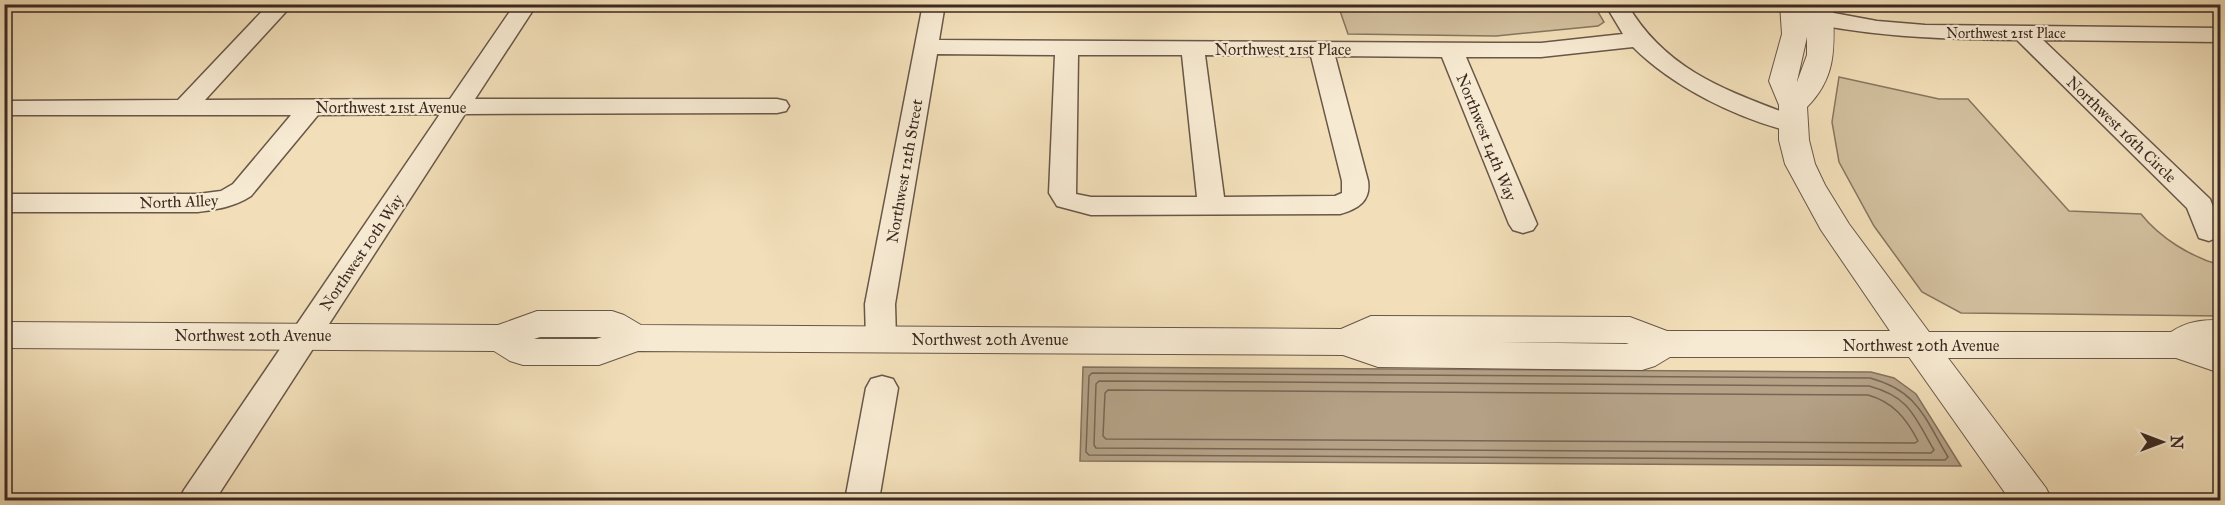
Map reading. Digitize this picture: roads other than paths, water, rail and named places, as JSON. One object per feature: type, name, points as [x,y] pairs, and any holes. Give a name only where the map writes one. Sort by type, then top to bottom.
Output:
[{"type":"street","points":[[184,108],[282,4]]},
{"type":"street","name":"Northwest 10th Way","points":[[196,501],[526,4]]},
{"type":"street","name":"Northwest 12th Street","points":[[881,339],[880,304],[934,4]]},
{"type":"street","points":[[1616,4],[1638,39],[1678,72],[1701,86],[1793,115]]},
{"type":"street","points":[[1793,9],[1795,34],[1783,81],[1793,115],[1800,164],[1822,207],[2032,501]]},
{"type":"street","name":"Northwest 21st Place","points":[[1793,9],[1821,11],[1905,31],[2220,35]]},
{"type":"street","points":[[1793,115],[1809,88],[1821,55],[1821,11]]},
{"type":"street","name":"Northwest 16th Circle","points":[[2024,33],[2200,205],[2209,232]]},
{"type":"street","name":"Northwest 21st Place","points":[[927,47],[1540,50],[1638,39]]},
{"type":"street","points":[[1067,48],[1062,193],[1066,200],[1091,206],[1211,204],[1328,206],[1340,205],[1353,198],[1356,191],[1355,181],[1321,49]]},
{"type":"street","points":[[1193,49],[1211,204]]},
{"type":"street","name":"Northwest 14th Way","points":[[1451,50],[1523,224]]},
{"type":"street","name":"Northwest 21st Avenue","points":[[4,108],[777,106]]},
{"type":"street","name":"North Alley","points":[[4,203],[198,203],[228,199],[242,190],[311,108]]},
{"type":"street","name":"Northwest 20th Avenue","points":[[2178,345],[2196,333],[2220,333]]},
{"type":"street","name":"Northwest 20th Avenue","points":[[4,335],[306,335],[501,338],[523,352],[599,352],[635,338],[1346,342],[1378,354],[1642,357],[1664,344],[2178,345],[2220,360]]},
{"type":"street","points":[[862,501],[882,388]]},
{"type":"water","points":[[1083,367],[1871,372],[1894,378],[1916,394],[1961,466],[1080,461]]}]
